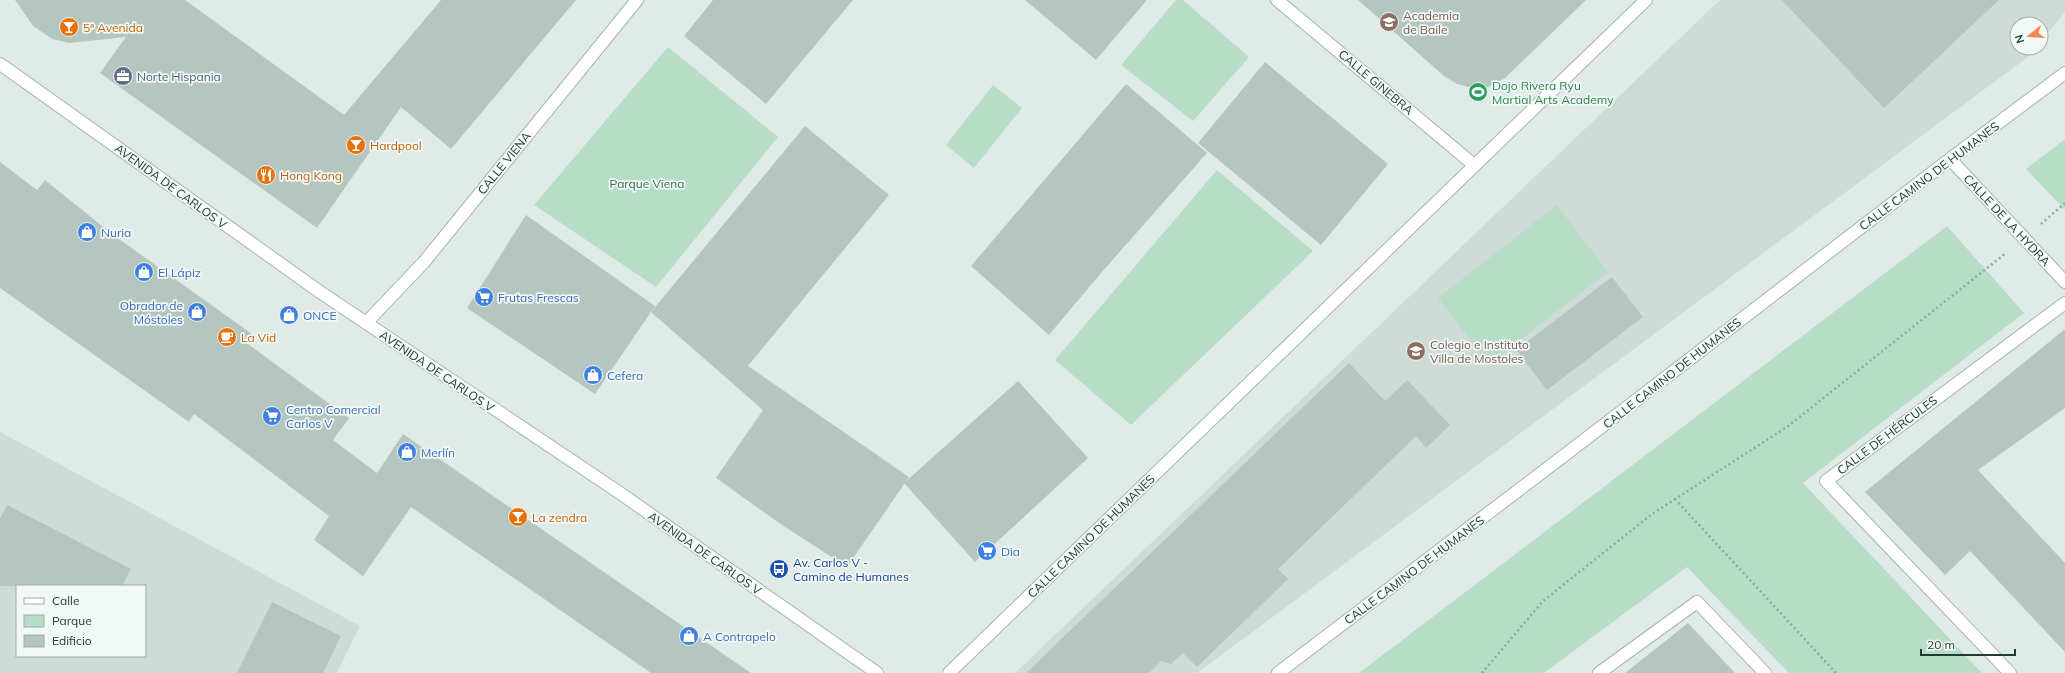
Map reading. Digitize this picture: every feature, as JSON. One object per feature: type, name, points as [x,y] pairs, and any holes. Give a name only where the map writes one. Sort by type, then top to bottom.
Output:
[{"type":"street","name":"CALLE VIENA","points":[[366,323],[424,262],[636,0]]},
{"type":"street","name":"CALLE GINEBRA","points":[[1277,0],[1474,165]]},
{"type":"street","name":"CALLE CAMINO DE HUMANES","points":[[949,673],[1646,0]]},
{"type":"street","name":"AVENIDA DE CARLOS V","points":[[0,64],[320,292],[617,491],[878,673]]},
{"type":"street","name":"CALLE CAMINO DE HUMANES","points":[[1278,673],[1570,451],[1950,158],[2065,73]]},
{"type":"street","name":"CALLE DE LA HYDRA","points":[[1950,158],[2065,282]]},
{"type":"street","name":"CALLE DE HÉRCULES","points":[[2010,673],[1826,481],[2065,303]]},
{"type":"street","points":[[1599,673],[1698,602],[1765,673]]},
{"type":"path","points":[[1482,673],[1543,601],[1652,514],[1787,427],[2065,204]]},
{"type":"path","points":[[1675,499],[1836,673]]},
{"type":"shaded area","points":[[1720,0],[2065,0],[2065,12],[2049,32],[2049,16],[2009,16],[2009,56],[2029,56],[1197,673],[1015,673]]},
{"type":"shaded area","points":[[0,432],[360,626],[337,673],[0,673]]},
{"type":"green space","points":[[1176,0],[1183,0],[1249,57],[1193,121],[1121,65]]},
{"type":"green space","name":"Parque Viena","points":[[668,47],[778,137],[656,287],[534,205]]},
{"type":"green space","points":[[993,85],[1022,108],[974,168],[946,145]]},
{"type":"green space","points":[[2065,139],[2065,210],[2026,169]]},
{"type":"green space","points":[[1217,170],[1313,251],[1131,425],[1055,360]]},
{"type":"green space","points":[[1557,205],[1608,272],[1489,364],[1438,298]]},
{"type":"green space","points":[[1947,226],[2024,313],[1803,483],[1982,673],[1789,673],[1687,567],[1544,673],[1359,673]]},
{"type":"building","points":[[15,0],[185,0],[344,115],[441,0],[576,0],[451,149],[401,107],[317,228],[100,73],[126,37],[69,43],[52,39],[33,26]]},
{"type":"building","points":[[713,0],[853,0],[766,104],[684,36]]},
{"type":"building","points":[[1025,0],[1147,0],[1096,60]]},
{"type":"building","points":[[1358,0],[1586,0],[1505,78],[1488,87],[1473,88],[1457,84],[1444,76]]},
{"type":"building","points":[[1782,0],[1999,0],[1884,108]]},
{"type":"building","points":[[1265,62],[1388,164],[1321,245],[1198,143]]},
{"type":"building","points":[[1126,84],[1207,153],[1101,273],[1049,335],[971,266]]},
{"type":"building","points":[[805,126],[889,195],[748,366],[909,477],[847,567],[782,525],[716,478],[763,410],[651,312]]},
{"type":"building","points":[[0,162],[37,190],[45,180],[112,234],[252,334],[245,342],[349,418],[333,440],[377,473],[403,434],[751,673],[651,673],[411,507],[363,576],[314,540],[329,516],[194,414],[189,422],[0,288]]},
{"type":"building","points":[[526,215],[655,306],[595,394],[467,308]]},
{"type":"building","points":[[1612,277],[1643,317],[1547,390],[1516,350]]},
{"type":"building","points":[[2065,329],[2065,408],[1978,470],[2065,563],[2065,652],[1970,551],[1945,575],[1865,492]]},
{"type":"building","points":[[1349,363],[1385,401],[1407,380],[1450,425],[1426,448],[1416,436],[1278,569],[1288,579],[1197,667],[1183,653],[1171,664],[1161,661],[1149,673],[1026,673]]},
{"type":"building","points":[[1018,381],[1088,458],[975,562],[904,483]]},
{"type":"building","points":[[7,505],[131,569],[123,585],[0,586],[0,519]]},
{"type":"building","points":[[272,602],[341,636],[323,673],[237,673]]},
{"type":"building","points":[[1688,623],[1735,673],[1625,673]]},
{"type":"place","name":"Academia de Baile","points":[[1389,22]]},
{"type":"place","name":"5ª Avenida","points":[[69,27]]},
{"type":"place","name":"Norte Hispania","points":[[123,76]]},
{"type":"place","name":"Dojo Rivera Ryu Martial Arts Academy","points":[[1478,92]]},
{"type":"place","name":"Hardpool","points":[[356,145]]},
{"type":"place","name":"Hong Kong","points":[[266,175]]},
{"type":"place","name":"Nuria","points":[[87,232]]},
{"type":"place","name":"El Lápiz","points":[[144,272]]},
{"type":"place","name":"Frutas Frescas","points":[[484,297]]},
{"type":"place","name":"Obrador de Móstoles","points":[[197,312]]},
{"type":"place","name":"ONCE","points":[[289,315]]},
{"type":"place","name":"La Vid","points":[[227,337]]},
{"type":"place","name":"Colegio e Instituto Villa de Mostoles","points":[[1416,351]]},
{"type":"place","name":"Cefera","points":[[593,375]]},
{"type":"place","name":"Centro Comercial Carlos V","points":[[272,416]]},
{"type":"place","name":"Merlín","points":[[407,452]]},
{"type":"place","name":"La zendra","points":[[518,517]]},
{"type":"place","name":"Dia","points":[[987,551]]},
{"type":"place","name":"Av. Carlos V - Camino de Humanes","points":[[779,569]]},
{"type":"place","name":"A Contrapelo","points":[[689,636]]}]
